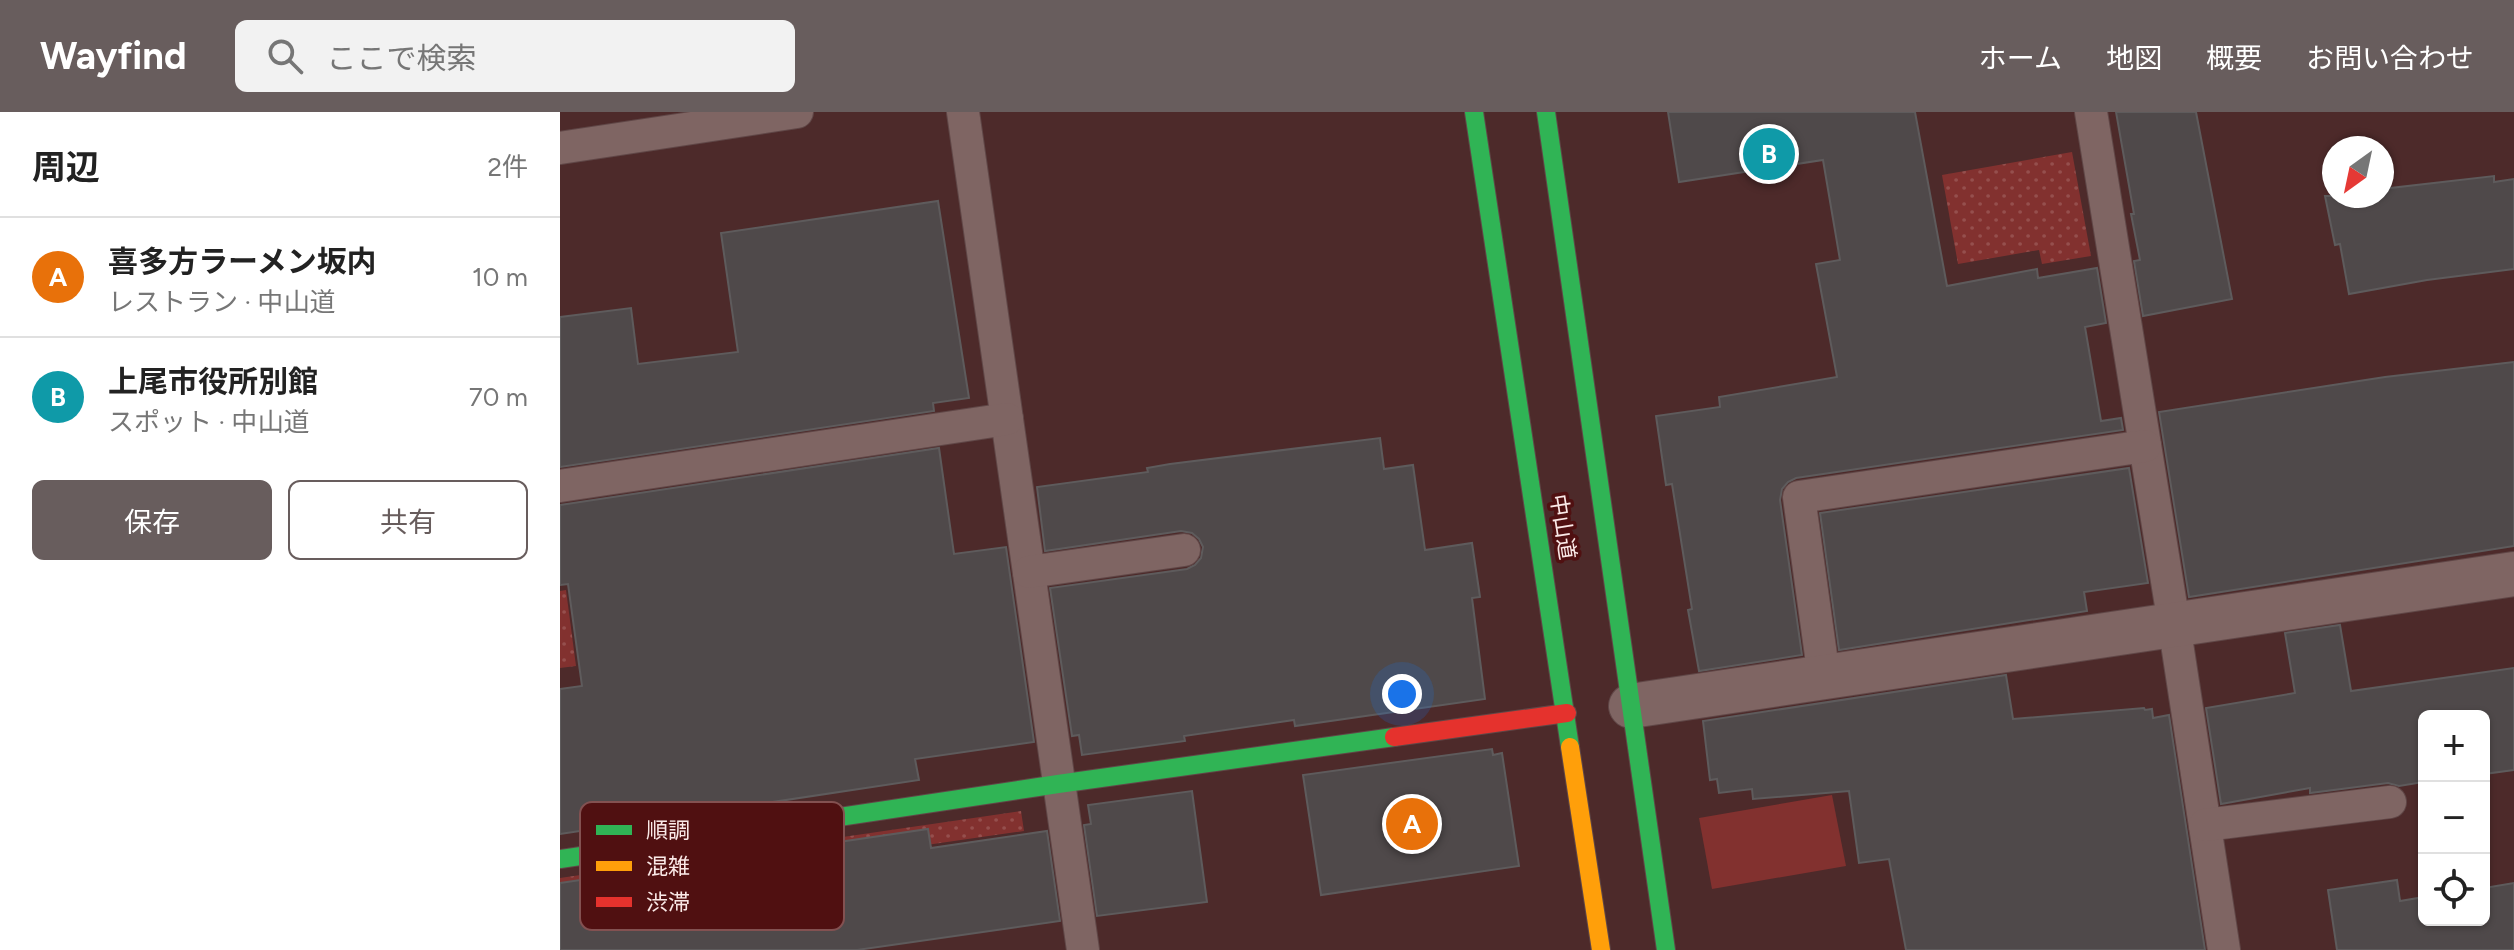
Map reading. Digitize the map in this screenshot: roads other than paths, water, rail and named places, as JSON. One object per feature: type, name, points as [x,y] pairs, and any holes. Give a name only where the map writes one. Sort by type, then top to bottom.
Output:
[{"type":"main road","name":"中山道","points":[[1474,112],[1601,950]]},
{"type":"main road","name":"中山道","points":[[1546,112],[1666,950]]},
{"type":"main road","points":[[844,816],[1567,713]]},
{"type":"main road","points":[[560,859],[580,856]]},
{"type":"street","points":[[1631,706],[2514,574]]},
{"type":"lane","points":[[560,148],[707,119],[797,112]]},
{"type":"lane","points":[[963,112],[1083,950]]},
{"type":"lane","points":[[2091,112],[2224,950]]},
{"type":"lane","points":[[560,486],[1007,419]]},
{"type":"lane","points":[[1824,677],[1799,497],[2145,446]]},
{"type":"lane","points":[[1029,572],[1184,550]]},
{"type":"lane","points":[[2205,825],[2390,802]]},
{"type":"place","name":"上尾市役所別館","points":[[1769,154]]},
{"type":"place","name":"喜多方ラーメン坂内","points":[[1412,824]]}]
